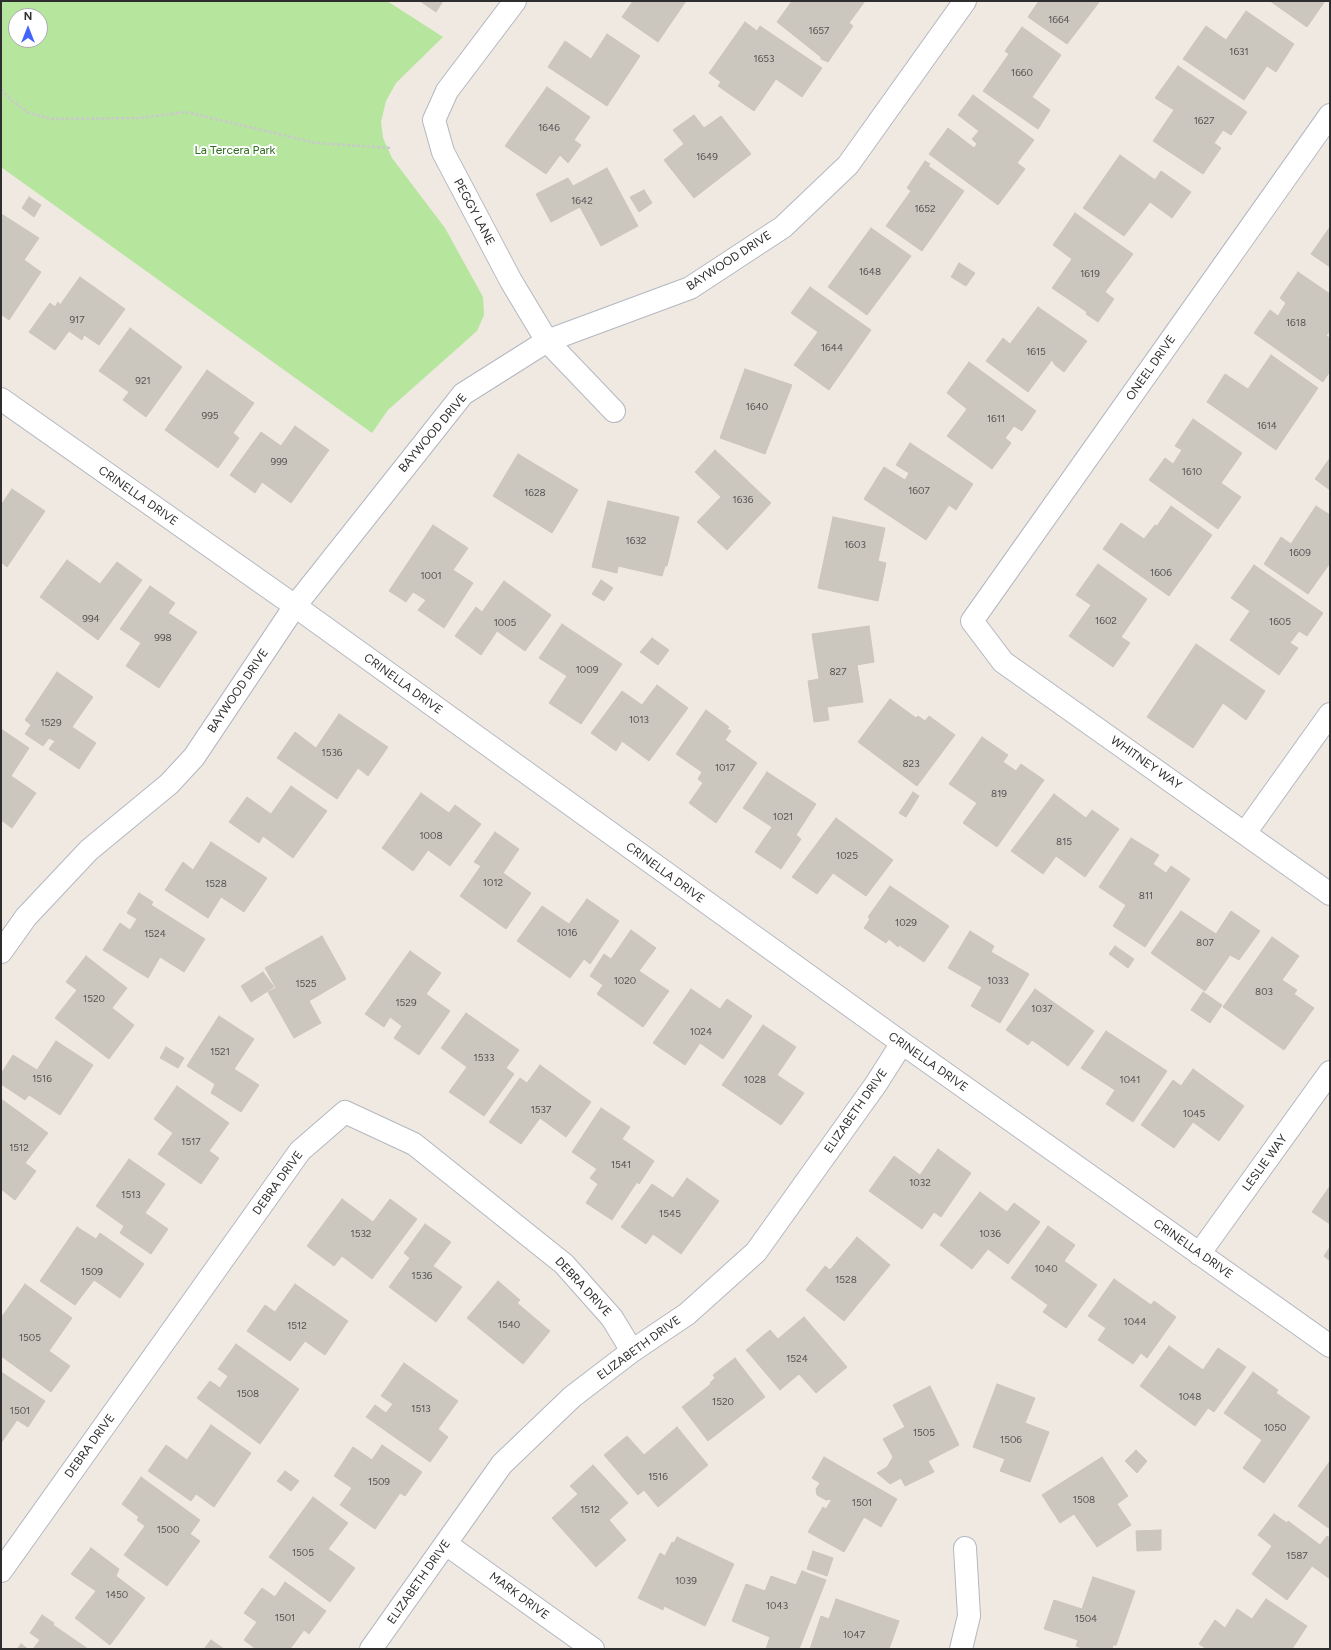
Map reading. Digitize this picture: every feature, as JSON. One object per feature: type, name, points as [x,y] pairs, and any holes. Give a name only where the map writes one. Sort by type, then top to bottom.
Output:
[{"type":"street","name":"PEGGY LANE","points":[[515,1],[447,91],[434,120],[442,152],[511,281],[547,341],[614,411]]},
{"type":"street","name":"BAYWOOD DRIVE","points":[[1,952],[26,917],[89,850],[169,784],[194,757],[295,606],[462,394],[547,341],[690,288],[783,227],[848,165],[966,1]]},
{"type":"street","name":"ONEEL DRIVE","points":[[972,621],[1330,115]]},
{"type":"street","name":"CRINELLA DRIVE","points":[[1,399],[295,606],[902,1043],[1330,1346]]},
{"type":"street","name":"WHITNEY WAY","points":[[972,621],[1003,662],[1330,894]]},
{"type":"street","points":[[1245,833],[1330,714]]},
{"type":"street","name":"ELIZABETH DRIVE","points":[[371,1649],[502,1464],[572,1397],[632,1351],[687,1314],[756,1252],[876,1084],[902,1043]]},
{"type":"street","name":"LESLIE WAY","points":[[1199,1254],[1330,1072]]},
{"type":"street","name":"DEBRA DRIVE","points":[[1,1571],[300,1152],[345,1112],[414,1144],[564,1264],[612,1318],[632,1351]]},
{"type":"street","name":"MARK DRIVE","points":[[446,1544],[593,1649]]},
{"type":"street","points":[[961,1649],[969,1616],[965,1548]]},
{"type":"path","points":[[1,89],[11,100],[29,113],[52,119],[139,118],[186,112],[316,144],[391,148]]},
{"type":"green space","name":"La Tercera Park","points":[[1,1],[387,1],[443,37],[396,83],[386,101],[381,122],[383,138],[392,158],[445,228],[483,297],[484,315],[477,331],[388,410],[372,433],[1,167]]},
{"type":"building","points":[[420,1],[443,1],[436,12]]},
{"type":"building","points":[[633,1],[686,1],[658,42],[622,17]]},
{"type":"building","points":[[792,1],[865,1],[849,23],[853,26],[828,62],[821,59],[821,57],[777,22]]},
{"type":"building","points":[[1039,1],[1100,1],[1067,44],[1028,17]]},
{"type":"building","points":[[1270,1],[1325,1],[1307,27]]},
{"type":"building","points":[[1246,11],[1294,44],[1276,72],[1267,66],[1244,100],[1183,59],[1206,26],[1226,40]]},
{"type":"building","points":[[745,22],[757,31],[760,26],[822,68],[802,97],[776,79],[754,111],[718,86],[721,82],[709,73]]},
{"type":"building","points":[[1022,27],[1061,55],[1032,97],[1050,110],[1038,129],[983,91],[1009,54],[1005,51]]},
{"type":"building","points":[[607,34],[640,56],[607,106],[548,67],[565,41],[591,59]]},
{"type":"building","points":[[1178,66],[1247,112],[1231,135],[1223,130],[1214,143],[1221,148],[1203,174],[1153,141],[1174,110],[1155,98]]},
{"type":"building","points":[[547,87],[590,117],[574,140],[581,145],[568,163],[560,155],[546,174],[505,146]]},
{"type":"building","points":[[973,95],[1034,140],[1017,163],[1025,169],[998,205],[929,154],[948,128],[974,148],[977,144],[972,139],[979,131],[958,115]]},
{"type":"building","points":[[694,115],[704,128],[721,116],[751,154],[694,198],[664,160],[684,144],[673,130]]},
{"type":"building","points":[[1120,155],[1155,180],[1161,171],[1191,192],[1172,218],[1150,202],[1124,236],[1083,208]]},
{"type":"building","points":[[925,161],[930,164],[928,166],[964,191],[922,251],[886,226],[911,191],[907,188]]},
{"type":"building","points":[[607,168],[638,226],[601,246],[580,207],[551,222],[536,194],[568,178],[573,186]]},
{"type":"building","points":[[644,190],[652,203],[639,212],[630,197]]},
{"type":"building","points":[[29,197],[41,205],[34,217],[22,208]]},
{"type":"building","points":[[1075,213],[1133,254],[1105,292],[1114,299],[1098,322],[1086,314],[1087,312],[1052,288],[1072,259],[1053,245]]},
{"type":"building","points":[[3,215],[39,238],[24,260],[41,272],[9,320],[1,314],[1,218]]},
{"type":"building","points":[[1330,227],[1330,267],[1311,254]]},
{"type":"building","points":[[871,228],[911,256],[867,315],[828,287]]},
{"type":"building","points":[[959,263],[975,273],[966,286],[951,277]]},
{"type":"building","points":[[1298,272],[1330,294],[1330,330],[1326,336],[1330,338],[1330,371],[1323,382],[1254,333],[1270,310],[1278,316],[1286,303],[1280,298]]},
{"type":"building","points":[[80,277],[125,309],[99,345],[84,335],[82,340],[69,331],[55,350],[29,332],[50,303],[55,307],[58,302],[60,305]]},
{"type":"building","points":[[810,287],[871,330],[829,390],[794,365],[818,332],[791,313]]},
{"type":"building","points":[[1038,307],[1087,341],[1064,372],[1055,365],[1052,360],[1028,392],[986,361],[1003,338],[1010,344]]},
{"type":"building","points":[[130,328],[182,367],[146,417],[123,400],[129,392],[99,371]]},
{"type":"building","points":[[1271,355],[1318,388],[1276,450],[1207,402],[1225,374],[1248,389]]},
{"type":"building","points":[[969,362],[1036,411],[1022,431],[1014,426],[1005,438],[1011,443],[992,469],[947,436],[967,409],[947,393]]},
{"type":"building","points":[[745,369],[792,385],[765,454],[720,438]]},
{"type":"building","points":[[207,370],[254,403],[233,433],[239,438],[218,468],[165,430]]},
{"type":"building","points":[[1193,419],[1242,453],[1221,483],[1241,497],[1218,529],[1149,480],[1165,458],[1173,464],[1182,450],[1175,446]]},
{"type":"building","points":[[295,426],[329,450],[291,503],[262,482],[255,493],[230,475],[261,432],[281,446]]},
{"type":"building","points":[[910,443],[973,484],[956,510],[949,505],[926,540],[864,499],[884,467],[905,480],[909,473],[896,465]]},
{"type":"building","points":[[715,450],[771,503],[727,550],[697,522],[721,497],[695,472]]},
{"type":"building","points":[[518,454],[578,490],[552,533],[493,496]]},
{"type":"building","points":[[1330,458],[1330,490],[1315,479]]},
{"type":"building","points":[[12,489],[45,511],[7,567],[1,562],[1,505]]},
{"type":"building","points":[[608,501],[679,517],[667,566],[665,566],[662,576],[618,566],[617,573],[592,567]]},
{"type":"building","points":[[1171,506],[1212,535],[1169,596],[1103,549],[1121,523],[1144,539],[1155,525],[1157,526]]},
{"type":"building","points":[[1316,506],[1330,515],[1330,563],[1308,594],[1264,564],[1281,537],[1291,544]]},
{"type":"building","points":[[833,517],[885,528],[878,561],[886,563],[878,601],[818,588]]},
{"type":"building","points":[[433,525],[468,548],[453,570],[473,583],[444,628],[418,610],[426,600],[413,592],[406,602],[389,591]]},
{"type":"building","points":[[67,560],[100,584],[117,562],[142,580],[98,640],[40,597]]},
{"type":"building","points":[[1098,564],[1147,599],[1121,637],[1130,643],[1113,667],[1069,636],[1091,605],[1076,595]]},
{"type":"building","points":[[1254,565],[1323,613],[1307,636],[1299,631],[1290,643],[1298,648],[1279,675],[1230,640],[1250,611],[1231,598]]},
{"type":"building","points":[[601,580],[613,588],[604,601],[592,594]]},
{"type":"building","points":[[504,581],[551,615],[525,651],[497,631],[481,655],[455,636],[476,607],[482,612]]},
{"type":"building","points":[[150,586],[175,603],[168,613],[197,632],[159,688],[126,666],[141,643],[120,629]]},
{"type":"building","points":[[562,624],[622,664],[581,724],[549,703],[567,676],[539,658]]},
{"type":"building","points":[[869,626],[874,662],[857,665],[863,702],[827,707],[829,720],[814,722],[808,681],[819,679],[812,634]]},
{"type":"building","points":[[652,638],[669,650],[658,665],[640,652]]},
{"type":"building","points":[[1196,644],[1265,691],[1246,720],[1223,703],[1193,748],[1147,717]]},
{"type":"building","points":[[57,672],[93,697],[72,727],[96,743],[79,769],[49,749],[55,741],[49,738],[43,746],[25,734],[31,725],[25,720]]},
{"type":"building","points":[[657,685],[688,708],[649,761],[622,741],[616,751],[591,733],[622,691],[642,705]]},
{"type":"building","points":[[890,699],[916,718],[918,716],[925,721],[929,716],[955,735],[917,786],[858,742]]},
{"type":"building","points":[[706,710],[729,727],[727,729],[731,731],[725,740],[757,763],[716,823],[689,803],[703,783],[698,779],[702,772],[676,754]]},
{"type":"building","points":[[339,714],[388,747],[368,776],[358,768],[337,799],[277,758],[295,732],[316,748]]},
{"type":"building","points":[[1,729],[29,748],[11,776],[36,793],[12,828],[1,820]]},
{"type":"building","points":[[982,737],[1008,755],[1003,762],[1016,771],[1021,764],[1044,780],[997,847],[963,823],[977,803],[949,784]]},
{"type":"building","points":[[767,772],[816,804],[796,835],[801,839],[781,869],[755,852],[772,827],[743,808]]},
{"type":"building","points":[[291,786],[327,811],[293,858],[263,836],[259,843],[229,822],[247,797],[271,814]]},
{"type":"building","points":[[913,792],[919,796],[906,817],[899,813]]},
{"type":"building","points":[[421,793],[449,813],[455,805],[481,824],[450,866],[428,850],[413,871],[382,848]]},
{"type":"building","points":[[1054,794],[1086,818],[1092,810],[1119,829],[1085,877],[1056,856],[1043,874],[1011,851]]},
{"type":"building","points":[[836,818],[893,860],[866,896],[833,873],[817,894],[792,877]]},
{"type":"building","points":[[495,832],[519,849],[503,873],[531,893],[506,929],[460,896],[481,866],[474,862]]},
{"type":"building","points":[[1131,838],[1159,855],[1153,864],[1166,873],[1171,866],[1190,879],[1145,947],[1113,926],[1126,905],[1099,887]]},
{"type":"building","points":[[211,842],[267,878],[244,912],[221,897],[208,918],[165,890],[183,862],[193,870]]},
{"type":"building","points":[[890,886],[949,926],[924,962],[899,945],[898,947],[889,939],[886,943],[864,928],[870,919],[868,917]]},
{"type":"building","points":[[139,893],[153,902],[151,905],[205,939],[184,972],[160,957],[148,978],[103,950],[120,923],[130,930],[137,919],[127,913]]},
{"type":"building","points":[[587,899],[619,921],[590,964],[584,959],[570,978],[517,941],[542,906],[569,924]]},
{"type":"building","points":[[1181,911],[1216,934],[1231,911],[1260,931],[1239,960],[1230,955],[1205,991],[1151,953]]},
{"type":"building","points":[[631,930],[656,948],[639,971],[669,991],[643,1027],[597,994],[603,985],[590,976],[604,954],[611,959]]},
{"type":"building","points":[[970,931],[994,946],[991,952],[1029,974],[1000,1023],[971,1006],[982,987],[948,968]]},
{"type":"building","points":[[322,936],[346,979],[309,1001],[321,1023],[294,1038],[268,992],[276,988],[265,968]]},
{"type":"building","points":[[1272,937],[1299,956],[1282,980],[1297,990],[1294,994],[1314,1008],[1284,1050],[1223,1007]]},
{"type":"building","points":[[1115,946],[1134,959],[1128,968],[1109,954]]},
{"type":"building","points":[[410,951],[441,973],[426,994],[450,1011],[419,1055],[394,1038],[402,1026],[390,1017],[384,1027],[365,1014]]},
{"type":"building","points":[[86,956],[127,988],[112,1008],[134,1025],[109,1059],[55,1018],[77,990],[66,982]]},
{"type":"building","points":[[263,972],[274,987],[251,1002],[241,986]]},
{"type":"building","points":[[691,989],[720,1009],[727,999],[752,1016],[723,1059],[700,1043],[685,1065],[653,1043]]},
{"type":"building","points":[[1035,989],[1094,1031],[1068,1066],[1032,1040],[1028,1045],[1006,1030]]},
{"type":"building","points":[[1203,992],[1222,1005],[1210,1023],[1191,1010]]},
{"type":"building","points":[[466,1013],[519,1050],[506,1068],[514,1074],[484,1116],[449,1092],[467,1067],[441,1048]]},
{"type":"building","points":[[219,1016],[254,1039],[234,1069],[259,1085],[241,1112],[211,1093],[215,1084],[187,1066]]},
{"type":"building","points":[[763,1025],[796,1047],[777,1075],[804,1093],[781,1125],[722,1085]]},
{"type":"building","points":[[1106,1031],[1167,1071],[1133,1122],[1106,1104],[1115,1090],[1081,1068]]},
{"type":"building","points":[[56,1041],[93,1065],[60,1115],[29,1095],[25,1100],[1,1084],[1,1074],[13,1055],[37,1070]]},
{"type":"building","points":[[166,1047],[184,1058],[178,1068],[160,1058]]},
{"type":"building","points":[[540,1065],[591,1102],[566,1137],[540,1118],[521,1144],[489,1122],[520,1078],[527,1083]]},
{"type":"building","points":[[1193,1069],[1244,1106],[1219,1141],[1193,1122],[1174,1148],[1141,1125],[1173,1080],[1181,1086]]},
{"type":"building","points":[[177,1086],[229,1123],[209,1151],[219,1158],[201,1184],[158,1154],[173,1133],[154,1119]]},
{"type":"building","points":[[1,1099],[48,1133],[25,1163],[36,1171],[15,1200],[1,1189]]},
{"type":"building","points":[[601,1108],[630,1127],[622,1139],[654,1161],[639,1184],[637,1182],[612,1220],[586,1203],[598,1184],[590,1178],[597,1169],[572,1152]]},
{"type":"building","points":[[938,1149],[971,1173],[941,1217],[934,1212],[922,1229],[869,1191],[894,1156],[920,1175]]},
{"type":"building","points":[[129,1159],[165,1184],[145,1213],[168,1229],[151,1254],[120,1233],[124,1226],[96,1206]]},
{"type":"building","points":[[687,1178],[719,1201],[681,1254],[653,1234],[646,1244],[621,1227],[652,1184],[673,1198]]},
{"type":"building","points":[[1330,1186],[1330,1224],[1312,1212]]},
{"type":"building","points":[[980,1192],[1007,1212],[1014,1203],[1040,1222],[1008,1264],[988,1249],[972,1269],[940,1245]]},
{"type":"building","points":[[342,1199],[373,1222],[390,1199],[417,1219],[372,1279],[342,1256],[334,1266],[307,1246]]},
{"type":"building","points":[[425,1224],[451,1242],[433,1266],[462,1287],[436,1322],[389,1287],[410,1258],[404,1253]]},
{"type":"building","points":[[1048,1226],[1075,1245],[1064,1261],[1097,1285],[1066,1328],[1043,1312],[1048,1305],[1011,1278]]},
{"type":"building","points":[[77,1227],[96,1239],[100,1233],[144,1264],[120,1298],[94,1280],[75,1305],[40,1281]]},
{"type":"building","points":[[857,1237],[890,1265],[844,1321],[806,1290],[825,1266],[830,1270]]},
{"type":"building","points":[[1330,1247],[1330,1261],[1324,1256]]},
{"type":"building","points":[[1114,1279],[1151,1305],[1154,1301],[1176,1317],[1147,1358],[1141,1353],[1133,1364],[1098,1340],[1106,1328],[1088,1316]]},
{"type":"building","points":[[498,1281],[520,1300],[517,1303],[550,1331],[523,1364],[467,1318]]},
{"type":"building","points":[[25,1284],[72,1318],[49,1351],[70,1366],[51,1392],[1,1356],[1,1318]]},
{"type":"building","points":[[295,1284],[348,1321],[325,1355],[305,1341],[290,1361],[247,1331],[265,1305],[275,1312]]},
{"type":"building","points":[[804,1317],[847,1367],[816,1393],[799,1374],[780,1390],[746,1350],[770,1330],[778,1339]]},
{"type":"building","points":[[236,1344],[299,1389],[260,1444],[197,1398],[210,1381],[220,1388],[228,1376],[218,1369]]},
{"type":"building","points":[[1169,1346],[1203,1370],[1218,1348],[1246,1367],[1214,1412],[1208,1408],[1195,1426],[1140,1386]]},
{"type":"building","points":[[735,1358],[765,1397],[708,1441],[682,1407],[711,1384],[710,1383],[715,1378],[713,1375]]},
{"type":"building","points":[[404,1363],[458,1401],[438,1429],[448,1437],[430,1462],[366,1417],[375,1405],[386,1413],[393,1404],[381,1396]]},
{"type":"building","points":[[1,1372],[45,1401],[28,1427],[17,1420],[1,1443]]},
{"type":"building","points":[[1253,1372],[1278,1390],[1276,1393],[1310,1417],[1264,1483],[1243,1468],[1262,1440],[1224,1413]]},
{"type":"building","points":[[997,1384],[1035,1398],[1025,1423],[1049,1432],[1030,1482],[1000,1471],[1005,1459],[973,1447]]},
{"type":"building","points":[[930,1386],[959,1445],[928,1461],[934,1472],[905,1486],[901,1478],[890,1484],[877,1473],[887,1467],[893,1457],[883,1439],[905,1427],[893,1405]]},
{"type":"building","points":[[211,1425],[251,1453],[214,1507],[196,1494],[191,1501],[148,1471],[166,1445],[187,1460]]},
{"type":"building","points":[[677,1427],[708,1465],[658,1507],[644,1490],[638,1495],[604,1455],[627,1436],[644,1455]]},
{"type":"building","points":[[382,1445],[422,1472],[405,1496],[400,1493],[375,1529],[340,1505],[352,1488],[334,1476],[353,1447],[372,1460]]},
{"type":"building","points":[[1136,1450],[1147,1461],[1137,1473],[1125,1461]]},
{"type":"building","points":[[824,1457],[897,1499],[881,1527],[864,1517],[844,1552],[808,1532],[823,1507],[826,1509],[832,1499],[826,1500],[817,1495],[816,1489],[820,1483],[812,1478]]},
{"type":"building","points":[[1102,1457],[1128,1496],[1117,1504],[1131,1525],[1097,1547],[1074,1514],[1060,1523],[1042,1495]]},
{"type":"building","points":[[1330,1461],[1330,1529],[1298,1506]]},
{"type":"building","points":[[593,1465],[628,1503],[609,1520],[626,1540],[596,1567],[552,1518],[578,1494],[570,1486]]},
{"type":"building","points":[[285,1471],[299,1481],[291,1491],[277,1481]]},
{"type":"building","points":[[141,1477],[200,1520],[190,1534],[200,1541],[167,1586],[124,1555],[145,1526],[137,1520],[139,1517],[122,1504]]},
{"type":"building","points":[[313,1497],[348,1523],[328,1549],[355,1568],[330,1602],[269,1557]]},
{"type":"building","points":[[1274,1514],[1287,1523],[1288,1521],[1320,1545],[1327,1536],[1330,1538],[1330,1579],[1312,1566],[1287,1600],[1252,1574],[1272,1546],[1258,1535]]},
{"type":"building","points":[[1161,1530],[1161,1550],[1137,1551],[1136,1531]]},
{"type":"building","points":[[677,1537],[734,1564],[705,1626],[664,1606],[663,1610],[638,1598],[660,1553],[665,1556],[672,1542],[674,1543]]},
{"type":"building","points":[[91,1548],[119,1569],[116,1576],[145,1598],[110,1645],[75,1618],[96,1591],[71,1574]]},
{"type":"building","points":[[813,1551],[833,1558],[827,1576],[807,1569]]},
{"type":"building","points":[[802,1571],[826,1580],[799,1649],[766,1649],[770,1637],[732,1621],[746,1584],[765,1591],[771,1576],[796,1585]]},
{"type":"building","points":[[1093,1577],[1135,1591],[1116,1645],[1113,1645],[1112,1649],[1085,1649],[1076,1646],[1078,1640],[1044,1629],[1054,1600],[1082,1609]]},
{"type":"building","points":[[285,1582],[326,1611],[309,1634],[304,1630],[290,1649],[256,1649],[244,1640],[257,1622],[244,1613],[262,1588],[275,1597]]},
{"type":"building","points":[[836,1599],[899,1621],[889,1649],[810,1649],[821,1616],[829,1619]]},
{"type":"building","points":[[1266,1599],[1307,1626],[1292,1649],[1207,1649],[1199,1644],[1215,1620],[1225,1628],[1237,1609],[1252,1619]]},
{"type":"building","points":[[42,1615],[54,1623],[53,1625],[88,1649],[33,1649],[40,1640],[30,1633]]},
{"type":"building","points":[[211,1640],[224,1649],[204,1649]]},
{"type":"building","points":[[21,1644],[28,1649],[17,1649]]}]
